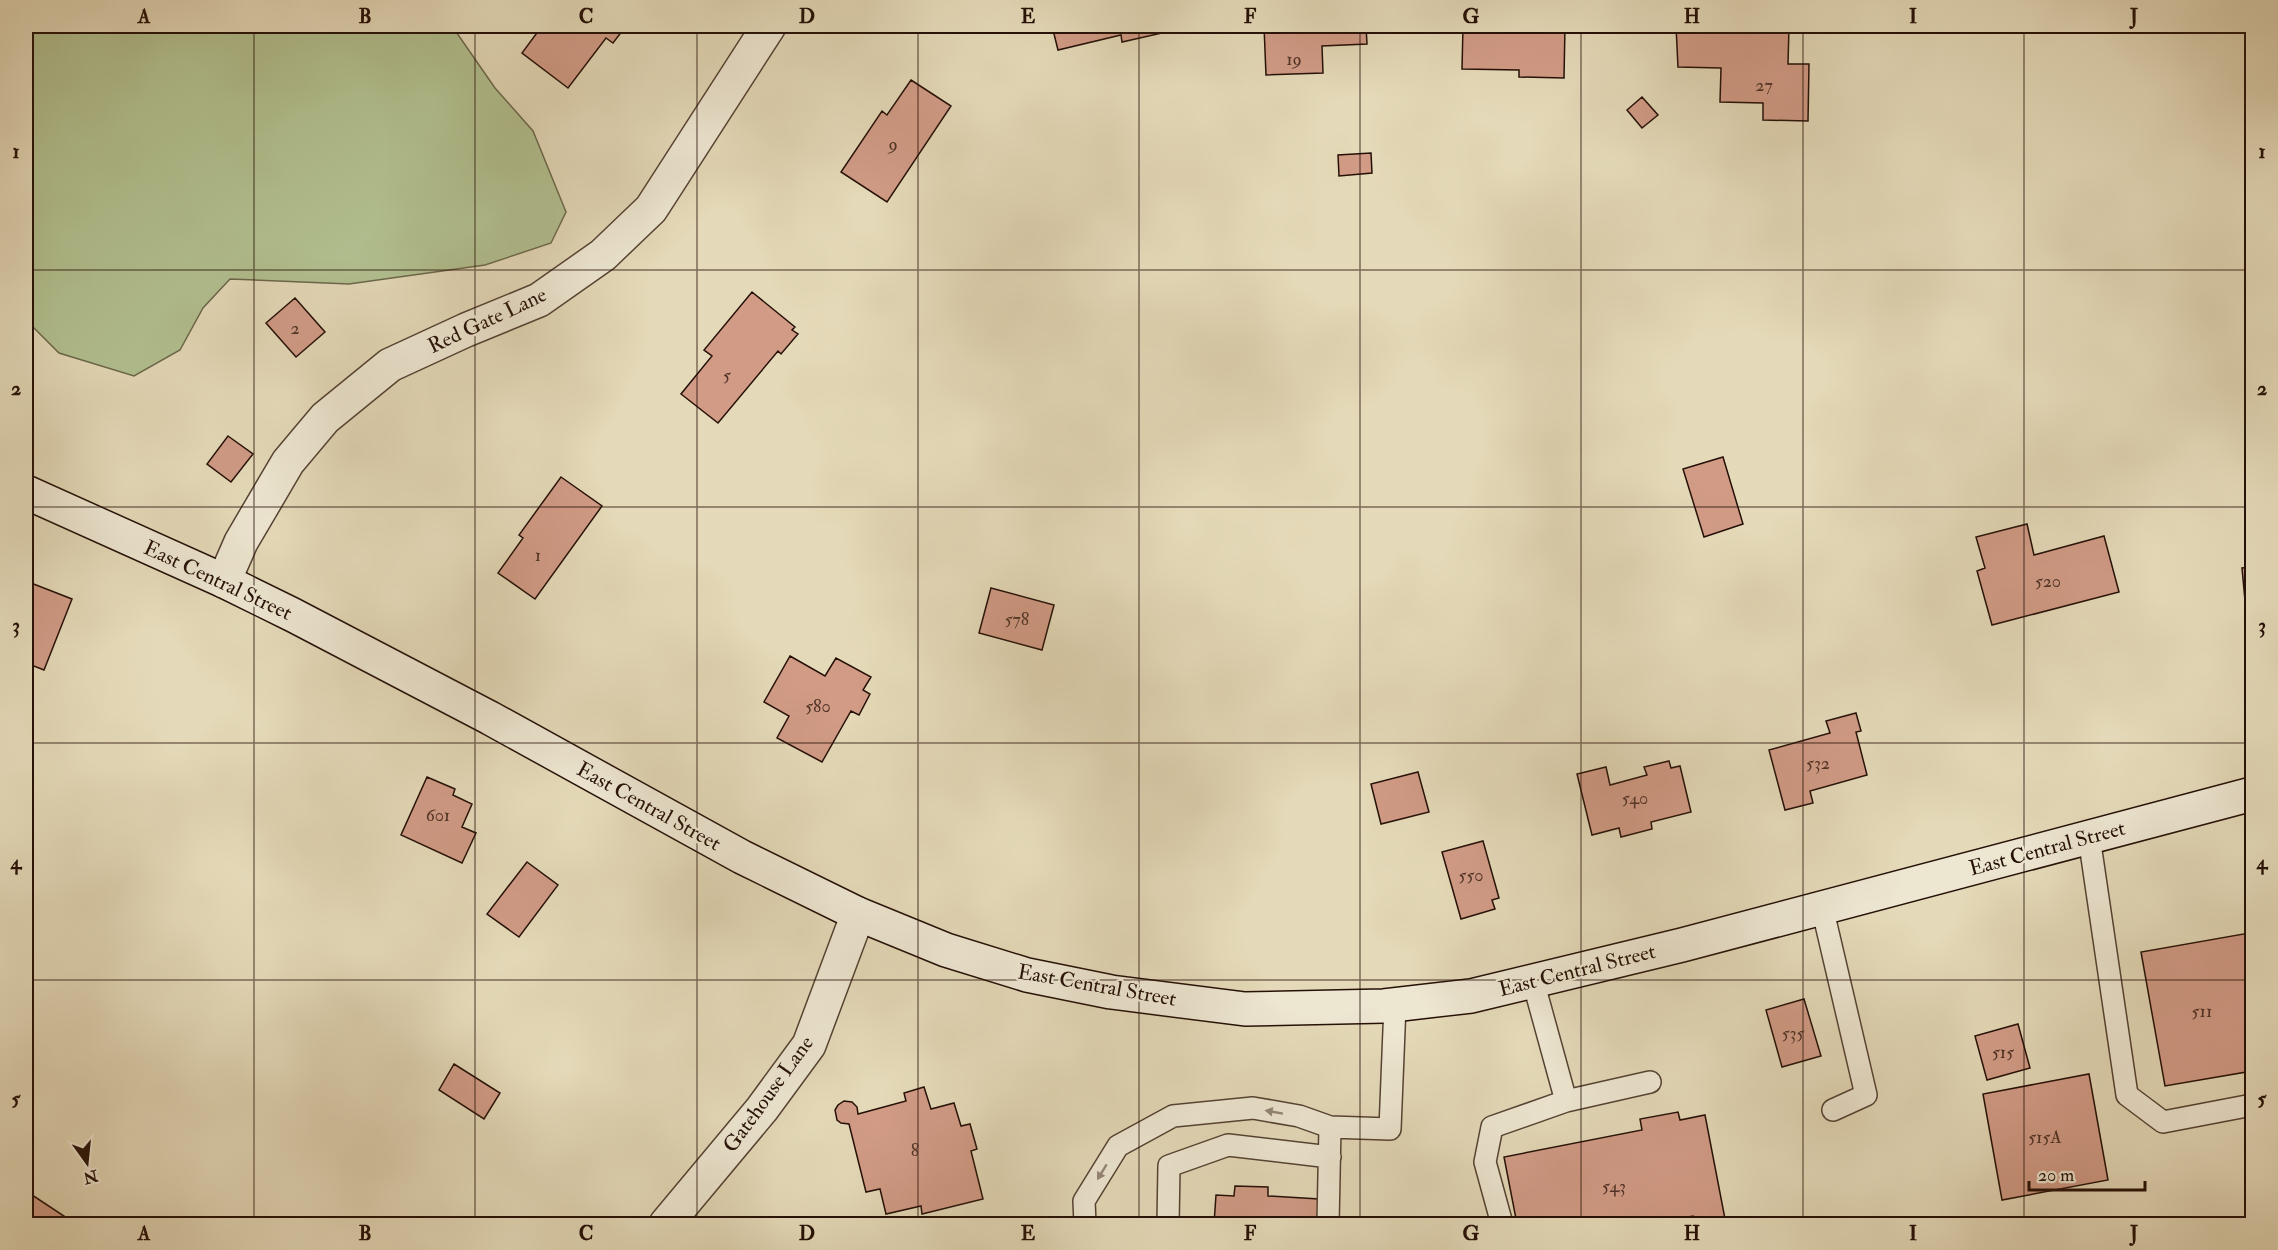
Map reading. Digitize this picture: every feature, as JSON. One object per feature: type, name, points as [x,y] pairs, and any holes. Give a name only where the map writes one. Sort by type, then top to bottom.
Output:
[{"type":"main road","name":"Red Gate Lane","points":[[224,581],[242,542],[288,462],[325,418],[390,365],[539,300],[603,255],[651,209],[769,26]]},
{"type":"main road","name":"East Central Street","points":[[26,492],[224,581],[480,712],[742,857],[858,914],[956,953],[1027,975],[1111,992],[1245,1009],[1395,1005],[1471,996],[1682,945],[2253,794]]},
{"type":"main road","name":"Gatehouse Lane","points":[[666,1224],[762,1109],[809,1045],[858,914]]},
{"type":"lane","points":[[2089,837],[2127,1095],[2163,1122],[2253,1105]]},
{"type":"lane","points":[[1822,908],[1866,1095],[1833,1110]]},
{"type":"lane","points":[[1533,981],[1566,1101]]},
{"type":"lane","points":[[1085,1224],[1084,1202],[1118,1146],[1173,1116],[1253,1108],[1299,1116],[1330,1127],[1390,1129],[1395,1005]]},
{"type":"lane","points":[[1502,1224],[1485,1162],[1492,1127],[1566,1101],[1650,1082]]},
{"type":"lane","points":[[1328,1224],[1330,1127]]},
{"type":"lane","points":[[1168,1224],[1169,1166],[1228,1145],[1330,1157]]},
{"type":"green space","points":[[26,26],[452,26],[495,88],[533,131],[566,212],[551,243],[485,265],[349,284],[230,279],[203,308],[180,350],[134,376],[59,353],[26,320]]},
{"type":"building","points":[[542,26],[626,26],[613,43],[606,38],[568,88],[522,53]]},
{"type":"building","points":[[1052,26],[1160,26],[1162,33],[1122,42],[1121,35],[1058,50]]},
{"type":"building","points":[[1264,26],[1366,26],[1367,44],[1322,46],[1323,73],[1266,75]]},
{"type":"building","points":[[1463,26],[1565,26],[1564,78],[1519,77],[1519,70],[1462,69]]},
{"type":"building","points":[[1676,26],[1789,26],[1788,64],[1809,64],[1808,121],[1763,120],[1763,103],[1720,102],[1721,68],[1678,67]]},
{"type":"building","points":[[1901,26],[2016,26],[2016,29]]},
{"type":"building","points":[[2133,26],[2245,26],[2245,32],[2133,31]]},
{"type":"building","points":[[911,80],[951,106],[887,202],[841,172],[882,111],[887,115]]},
{"type":"building","points":[[1642,97],[1658,115],[1642,128],[1627,110]]},
{"type":"building","points":[[1371,153],[1372,173],[1339,176],[1338,155]]},
{"type":"building","points":[[752,292],[795,327],[792,330],[798,334],[781,354],[778,351],[718,423],[681,394],[712,356],[704,350]]},
{"type":"building","points":[[295,298],[325,332],[296,357],[266,323]]},
{"type":"building","points":[[228,436],[253,454],[231,482],[207,464]]},
{"type":"building","points":[[1723,457],[1743,524],[1704,537],[1683,469]]},
{"type":"building","points":[[561,477],[602,506],[535,599],[498,573],[523,538],[519,535]]},
{"type":"building","points":[[2027,524],[2034,555],[2104,536],[2119,592],[1992,625],[1977,571],[1985,568],[1976,537]]},
{"type":"building","points":[[2252,567],[2252,654],[2250,655],[2242,568]]},
{"type":"building","points":[[31,583],[72,599],[44,670],[26,663],[26,597]]},
{"type":"building","points":[[991,588],[1054,605],[1042,650],[979,633]]},
{"type":"building","points":[[790,656],[825,676],[836,658],[871,677],[863,690],[870,694],[859,715],[851,711],[822,762],[777,738],[789,716],[764,702]]},
{"type":"building","points":[[1856,713],[1861,731],[1856,732],[1867,775],[1810,791],[1813,803],[1785,810],[1769,750],[1830,733],[1826,721]]},
{"type":"building","points":[[1669,761],[1671,768],[1680,766],[1691,812],[1651,822],[1652,829],[1621,837],[1619,828],[1592,835],[1577,774],[1606,767],[1610,785],[1647,775],[1644,767]]},
{"type":"building","points":[[1418,772],[1429,812],[1381,824],[1371,784]]},
{"type":"building","points":[[427,777],[455,789],[453,795],[472,804],[462,827],[476,833],[462,863],[401,835]]},
{"type":"building","points":[[1483,841],[1499,898],[1492,900],[1495,909],[1461,919],[1442,852]]},
{"type":"building","points":[[527,862],[558,885],[519,937],[487,914]]},
{"type":"building","points":[[2249,933],[2252,951],[2252,1071],[2165,1086],[2141,952]]},
{"type":"building","points":[[1804,999],[1821,1056],[1782,1067],[1766,1010]]},
{"type":"building","points":[[2018,1024],[2030,1068],[1987,1080],[1975,1036]]},
{"type":"building","points":[[454,1064],[500,1093],[484,1119],[439,1090]]},
{"type":"building","points":[[2089,1074],[2108,1180],[2002,1200],[1983,1094]]},
{"type":"building","points":[[924,1087],[931,1109],[954,1103],[961,1126],[970,1124],[977,1149],[971,1151],[983,1199],[922,1214],[921,1206],[886,1214],[880,1189],[866,1192],[849,1124],[837,1120],[835,1110],[844,1101],[852,1102],[857,1107],[858,1114],[906,1101],[904,1093]]},
{"type":"building","points":[[1678,1112],[1680,1120],[1705,1115],[1726,1224],[1694,1224],[1693,1216],[1647,1224],[1517,1224],[1504,1157],[1642,1130],[1640,1119]]},
{"type":"building","points":[[1235,1186],[1268,1187],[1268,1196],[1319,1199],[1317,1221],[1306,1220],[1306,1224],[1214,1224],[1216,1195],[1234,1196]]},
{"type":"building","points":[[26,1191],[76,1224],[26,1224]]}]
